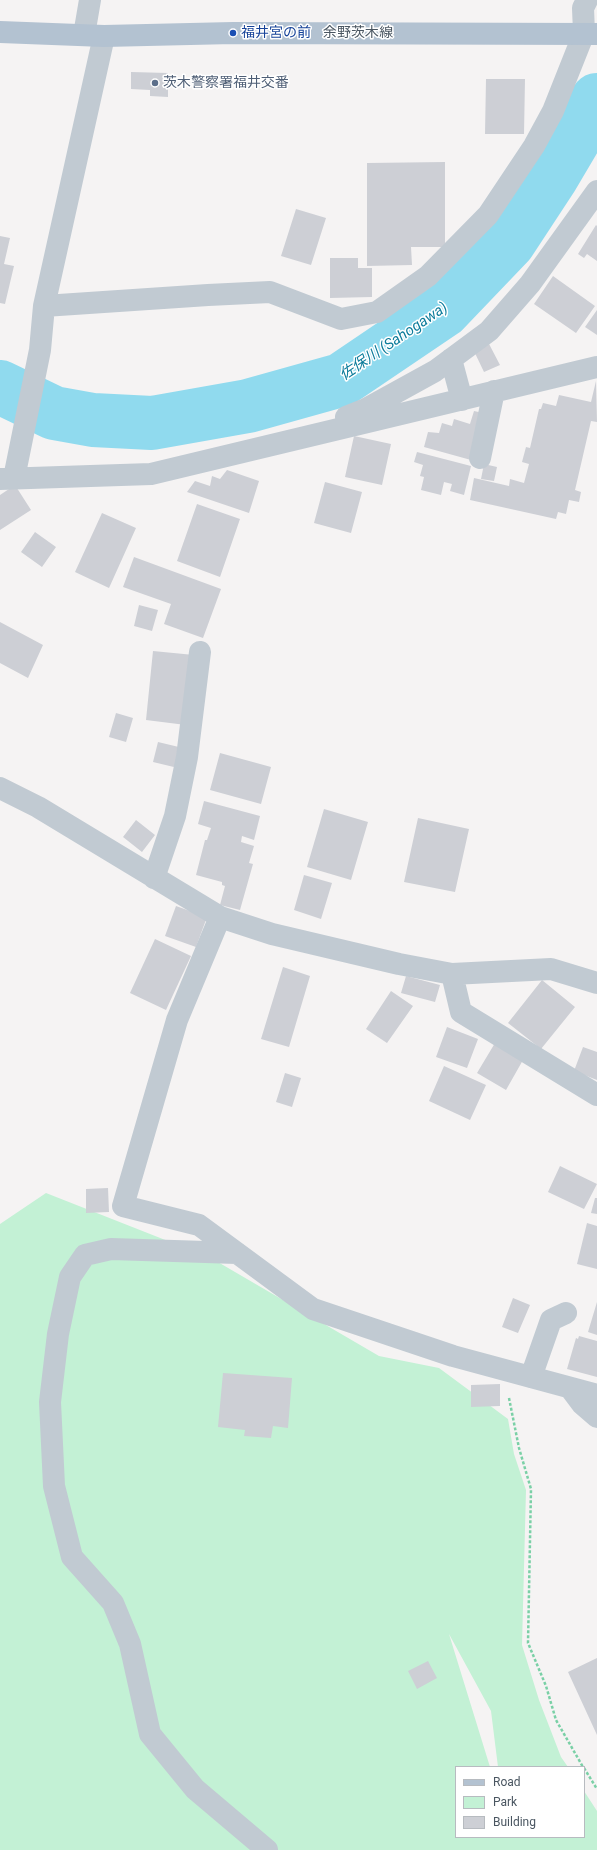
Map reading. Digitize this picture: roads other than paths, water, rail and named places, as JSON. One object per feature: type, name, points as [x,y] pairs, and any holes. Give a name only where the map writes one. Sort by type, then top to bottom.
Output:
[{"type":"main road","name":"余野茨木線","points":[[0,32],[94,35],[233,33],[593,34]]},
{"type":"street","points":[[90,0],[94,35],[44,306],[40,350],[7,479],[151,474],[597,367]]},
{"type":"street","points":[[44,306],[270,292],[341,319],[377,312],[428,276],[488,215],[534,146],[593,34],[583,8],[587,0]]},
{"type":"street","points":[[270,445],[366,409],[435,371],[488,331],[530,284],[597,190]]},
{"type":"street","points":[[451,359],[462,400]]},
{"type":"street","points":[[480,458],[494,391]]},
{"type":"street","points":[[154,878],[175,816],[187,757],[200,652]]},
{"type":"street","points":[[0,788],[38,807],[220,917],[272,934],[400,964],[452,974],[551,969],[597,983]]},
{"type":"street","points":[[220,917],[177,1020],[123,1206],[199,1225],[313,1309],[453,1356],[597,1395]]},
{"type":"street","points":[[452,974],[460,1012],[597,1095]]},
{"type":"street","points":[[237,1253],[110,1249],[85,1255],[70,1277],[58,1334],[50,1402],[54,1486],[72,1557],[113,1604],[130,1644],[150,1734],[195,1789],[267,1850]]},
{"type":"street","points":[[531,1378],[551,1320],[566,1313]]},
{"type":"street","points":[[570,1388],[582,1404],[597,1417]]},
{"type":"waterway","name":"佐保川 (Sahogawa)","points":[[0,387],[54,413],[93,420],[152,423],[248,406],[341,380],[443,311],[509,242],[551,178],[597,100]]},
{"type":"place","name":"福井宮の前","points":[[233,33]]},
{"type":"place","name":"茨木警察署福井交番","points":[[155,83]]}]
